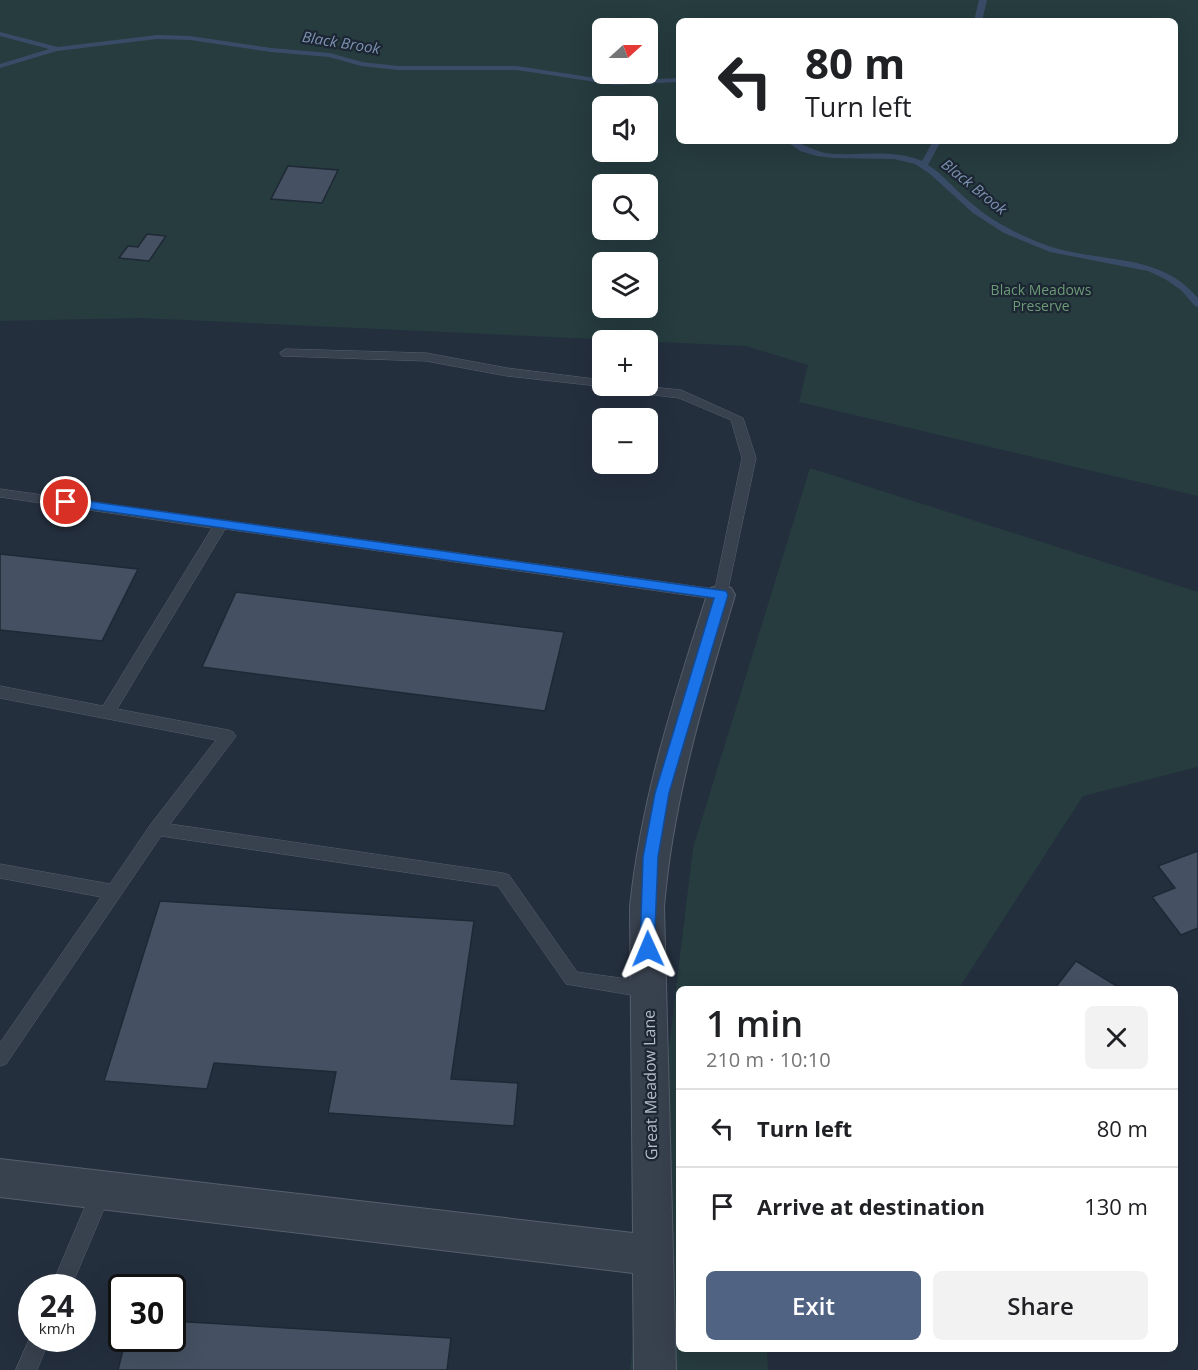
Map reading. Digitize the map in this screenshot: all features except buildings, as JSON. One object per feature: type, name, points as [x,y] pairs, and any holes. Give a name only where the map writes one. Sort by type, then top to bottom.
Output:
[{"type":"street","name":"Great Meadow Lane","points":[[655,1370],[647,907],[650,857],[662,793],[721,595]]},
{"type":"street","points":[[0,1178],[653,1255]]},
{"type":"lane","points":[[286,352],[426,357],[507,372],[592,383]]},
{"type":"lane","points":[[0,493],[721,595],[749,458],[737,418],[681,394],[658,391]]},
{"type":"lane","points":[[107,712],[221,524]]},
{"type":"lane","points":[[0,692],[228,736],[157,829],[0,1058]]},
{"type":"lane","points":[[157,829],[503,880],[572,979],[649,990]]},
{"type":"lane","points":[[0,871],[114,892]]},
{"type":"lane","points":[[66,1274],[102,1190]]},
{"type":"lane","points":[[26,1370],[33,1352]]},
{"type":"green space","name":"Black Meadows Preserve","points":[[0,0],[1198,0],[1198,496],[799,402],[808,365],[746,346],[658,342],[658,330],[592,330],[592,339],[141,318],[0,321]]},
{"type":"green space","points":[[810,468],[1198,592],[1198,767],[1083,796],[960,986],[676,986],[693,848]]},
{"type":"green space","points":[[676,989],[676,1352],[767,1352],[768,1370],[630,1370]]},
{"type":"waterway","points":[[979,18],[983,0]]},
{"type":"waterway","name":"Black Brook","points":[[0,34],[58,49],[157,37],[190,38],[271,50],[330,55],[361,64],[398,68],[517,68],[615,83],[676,80]]},
{"type":"waterway","points":[[0,66],[56,49]]},
{"type":"waterway","name":"Black Brook","points":[[795,144],[817,154],[894,156],[924,166]]},
{"type":"waterway","points":[[924,166],[935,144]]},
{"type":"waterway","name":"Black Brook","points":[[924,166],[976,211],[1007,231],[1053,250],[1151,269],[1185,288],[1198,304]]},
{"type":"route","points":[[66,502],[721,595],[662,793],[650,857],[647,907],[648,949]]}]
